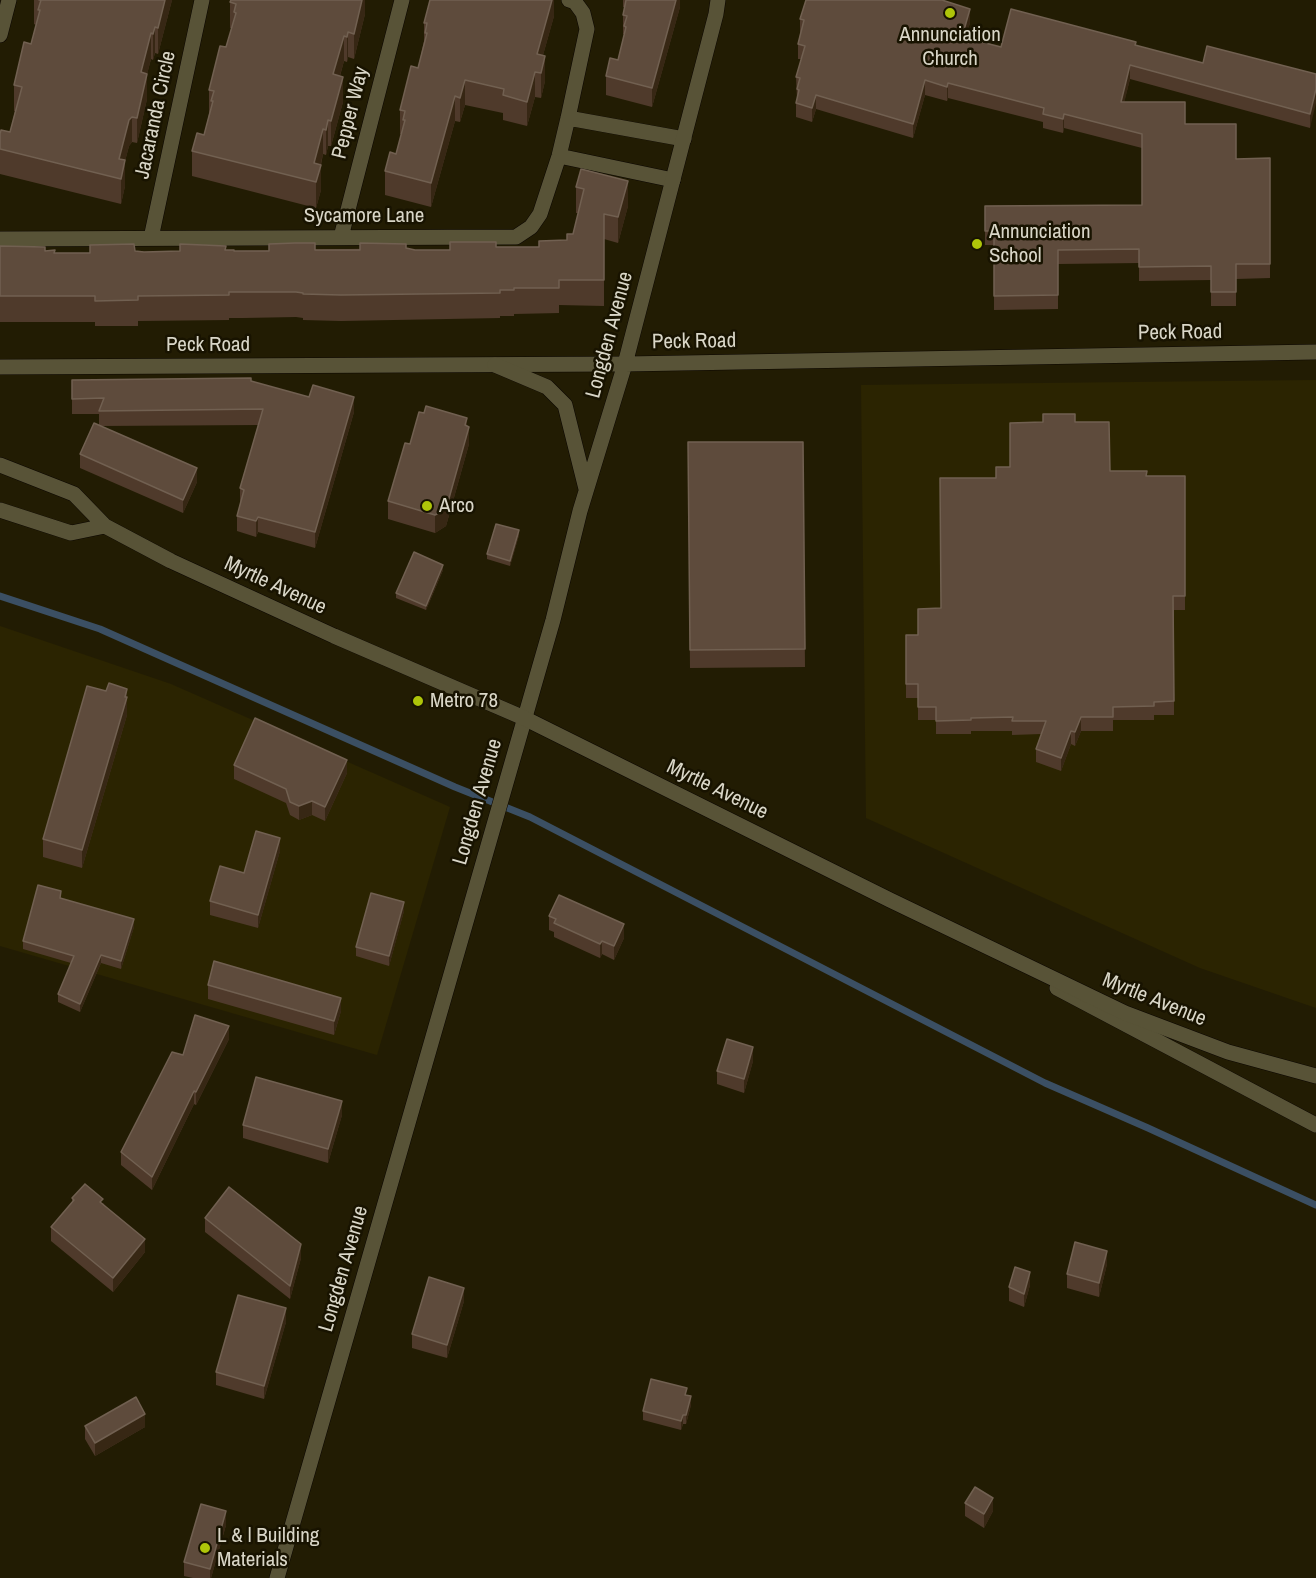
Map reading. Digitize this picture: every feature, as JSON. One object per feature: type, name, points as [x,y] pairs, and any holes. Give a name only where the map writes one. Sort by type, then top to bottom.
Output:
[{"type":"street","points":[[0,35],[9,0]]},
{"type":"street","name":"Jacaranda Circle","points":[[151,238],[202,0]]},
{"type":"street","name":"Pepper Way","points":[[341,237],[402,0]]},
{"type":"street","points":[[569,0],[584,13],[587,28],[559,156],[673,180]]},
{"type":"street","name":"Longden Avenue","points":[[277,1578],[553,620],[586,491],[626,364],[718,0]]},
{"type":"street","points":[[568,118],[684,139]]},
{"type":"street","name":"Sycamore Lane","points":[[0,238],[516,237],[531,227],[540,214],[559,156]]},
{"type":"street","name":"Peck Road","points":[[0,368],[626,364],[1316,352]]},
{"type":"street","points":[[495,365],[547,387],[565,405],[586,491]]},
{"type":"street","name":"Myrtle Avenue","points":[[0,465],[74,494],[105,526],[171,561],[333,636],[524,718],[890,900],[1125,1013],[1228,1052],[1316,1076]]},
{"type":"street","points":[[0,510],[71,533],[105,526]]},
{"type":"street","points":[[890,900],[1316,1125]]},
{"type":"shaded area","points":[[1316,380],[1316,1008],[1200,968],[866,818],[861,385]]},
{"type":"shaded area","points":[[0,626],[171,684],[450,807],[377,1055],[0,946]]},
{"type":"building","points":[[41,0],[165,0],[158,28],[155,27],[153,34],[151,33],[141,72],[147,74],[137,118],[132,117],[129,120],[119,159],[125,160],[121,179],[0,149],[1,130],[10,132],[22,87],[14,85],[24,42],[31,44]]},
{"type":"building","points":[[231,0],[362,0],[354,34],[348,32],[347,37],[344,36],[333,74],[343,77],[331,121],[328,120],[326,130],[323,129],[314,163],[321,165],[316,182],[192,151],[197,133],[204,135],[213,101],[211,101],[214,91],[209,90],[220,46],[226,47],[236,13],[234,12],[236,4],[230,2]]},
{"type":"building","points":[[430,0],[552,0],[537,54],[545,56],[541,73],[535,72],[527,102],[503,95],[504,89],[465,80],[460,98],[455,96],[431,183],[385,171],[390,152],[396,154],[405,120],[403,120],[405,111],[400,110],[411,66],[418,68],[427,33],[425,33],[427,23],[424,23]]},
{"type":"building","points":[[626,0],[676,0],[652,88],[606,76],[610,58],[618,60],[626,27],[624,26],[627,16],[623,15]]},
{"type":"building","points":[[806,0],[942,0],[970,9],[962,37],[1001,47],[1011,9],[1136,42],[1135,45],[1203,63],[1207,46],[1316,74],[1316,89],[1310,114],[1130,65],[1121,102],[1185,102],[1185,124],[1236,124],[1236,159],[1270,158],[1270,264],[1236,264],[1236,292],[1211,292],[1211,266],[1139,267],[1139,249],[1058,250],[1058,295],[994,296],[994,231],[985,231],[985,206],[1142,205],[1142,134],[1064,114],[1063,119],[1043,114],[1044,108],[948,83],[947,87],[925,80],[913,124],[816,95],[812,108],[796,103],[800,78],[796,77],[805,46],[798,44],[804,20],[800,19]]},
{"type":"building","points":[[581,169],[628,181],[618,217],[604,214],[604,280],[559,280],[559,288],[514,288],[514,290],[500,290],[500,293],[341,295],[229,292],[229,295],[138,296],[138,300],[95,301],[95,296],[0,296],[0,246],[45,247],[45,251],[55,250],[54,253],[90,253],[90,245],[134,244],[135,251],[144,252],[180,251],[180,244],[226,246],[225,250],[234,251],[269,251],[269,244],[295,243],[315,243],[315,250],[360,250],[360,243],[406,244],[406,248],[415,250],[450,250],[450,242],[496,242],[496,247],[539,247],[539,241],[567,240],[567,234],[573,234],[584,189],[576,187]]},
{"type":"building","points":[[251,378],[251,381],[309,397],[313,385],[354,397],[315,532],[258,517],[256,521],[237,516],[244,490],[240,488],[263,409],[99,411],[104,398],[72,399],[72,380]]},
{"type":"building","points":[[426,406],[467,418],[465,425],[469,427],[446,509],[435,515],[388,501],[405,443],[410,444],[419,412],[424,413]]},
{"type":"building","points":[[1043,414],[1075,414],[1075,422],[1109,422],[1110,471],[1147,471],[1146,476],[1185,476],[1185,596],[1173,596],[1174,701],[1154,702],[1154,706],[1113,707],[1113,717],[1081,717],[1075,732],[1071,731],[1061,758],[1036,749],[1046,721],[1012,721],[1013,717],[936,721],[936,707],[918,707],[918,684],[906,684],[906,635],[918,635],[918,609],[941,608],[940,478],[996,478],[996,467],[1010,467],[1010,423],[1043,422]]},
{"type":"building","points":[[94,423],[197,468],[183,500],[80,454]]},
{"type":"building","points":[[688,442],[803,442],[805,649],[690,650]]},
{"type":"building","points":[[496,524],[519,530],[510,561],[487,554]]},
{"type":"building","points":[[414,552],[443,565],[426,606],[396,593]]},
{"type":"building","points":[[109,683],[127,689],[125,697],[127,697],[82,850],[43,839],[87,686],[106,691]]},
{"type":"building","points":[[255,718],[347,760],[325,807],[312,801],[299,806],[290,802],[286,789],[234,765]]},
{"type":"building","points":[[256,831],[280,838],[258,915],[210,901],[220,866],[244,873]]},
{"type":"building","points":[[38,885],[61,891],[60,898],[134,919],[121,961],[101,955],[80,1004],[58,994],[74,956],[23,941]]},
{"type":"building","points":[[371,893],[404,902],[389,956],[356,947]]},
{"type":"building","points":[[559,895],[624,924],[614,946],[602,941],[600,944],[554,923],[556,919],[549,916]]},
{"type":"building","points":[[214,961],[341,998],[334,1021],[208,985]]},
{"type":"building","points":[[195,1015],[229,1026],[152,1177],[121,1152],[172,1052],[183,1055]]},
{"type":"building","points":[[727,1039],[753,1047],[744,1079],[717,1071]]},
{"type":"building","points":[[256,1077],[342,1101],[328,1149],[243,1125]]},
{"type":"building","points":[[85,1184],[103,1199],[100,1202],[145,1239],[113,1278],[51,1227]]},
{"type":"building","points":[[229,1187],[301,1244],[290,1286],[205,1218]]},
{"type":"building","points":[[1075,1242],[1107,1251],[1099,1283],[1067,1274]]},
{"type":"building","points":[[1015,1267],[1030,1272],[1024,1294],[1009,1287]]},
{"type":"building","points":[[429,1277],[464,1288],[447,1345],[412,1334]]},
{"type":"building","points":[[238,1295],[286,1308],[264,1386],[216,1372]]},
{"type":"building","points":[[651,1379],[687,1388],[685,1395],[691,1396],[686,1415],[683,1415],[681,1421],[643,1411]]},
{"type":"building","points":[[136,1397],[145,1414],[95,1443],[85,1426]]},
{"type":"building","points":[[975,1487],[993,1498],[984,1514],[965,1503]]},
{"type":"building","points":[[201,1504],[226,1511],[210,1569],[184,1562]]},
{"type":"waterway","points":[[0,596],[100,629],[455,787],[530,817],[1045,1083],[1316,1205]]},
{"type":"place","name":"Annunciation Church","points":[[950,13]]},
{"type":"place","name":"Annunciation School","points":[[977,244]]},
{"type":"place","name":"Arco","points":[[427,506]]},
{"type":"place","name":"Metro 78","points":[[418,701]]},
{"type":"place","name":"L & l Building Materials","points":[[205,1548]]}]
